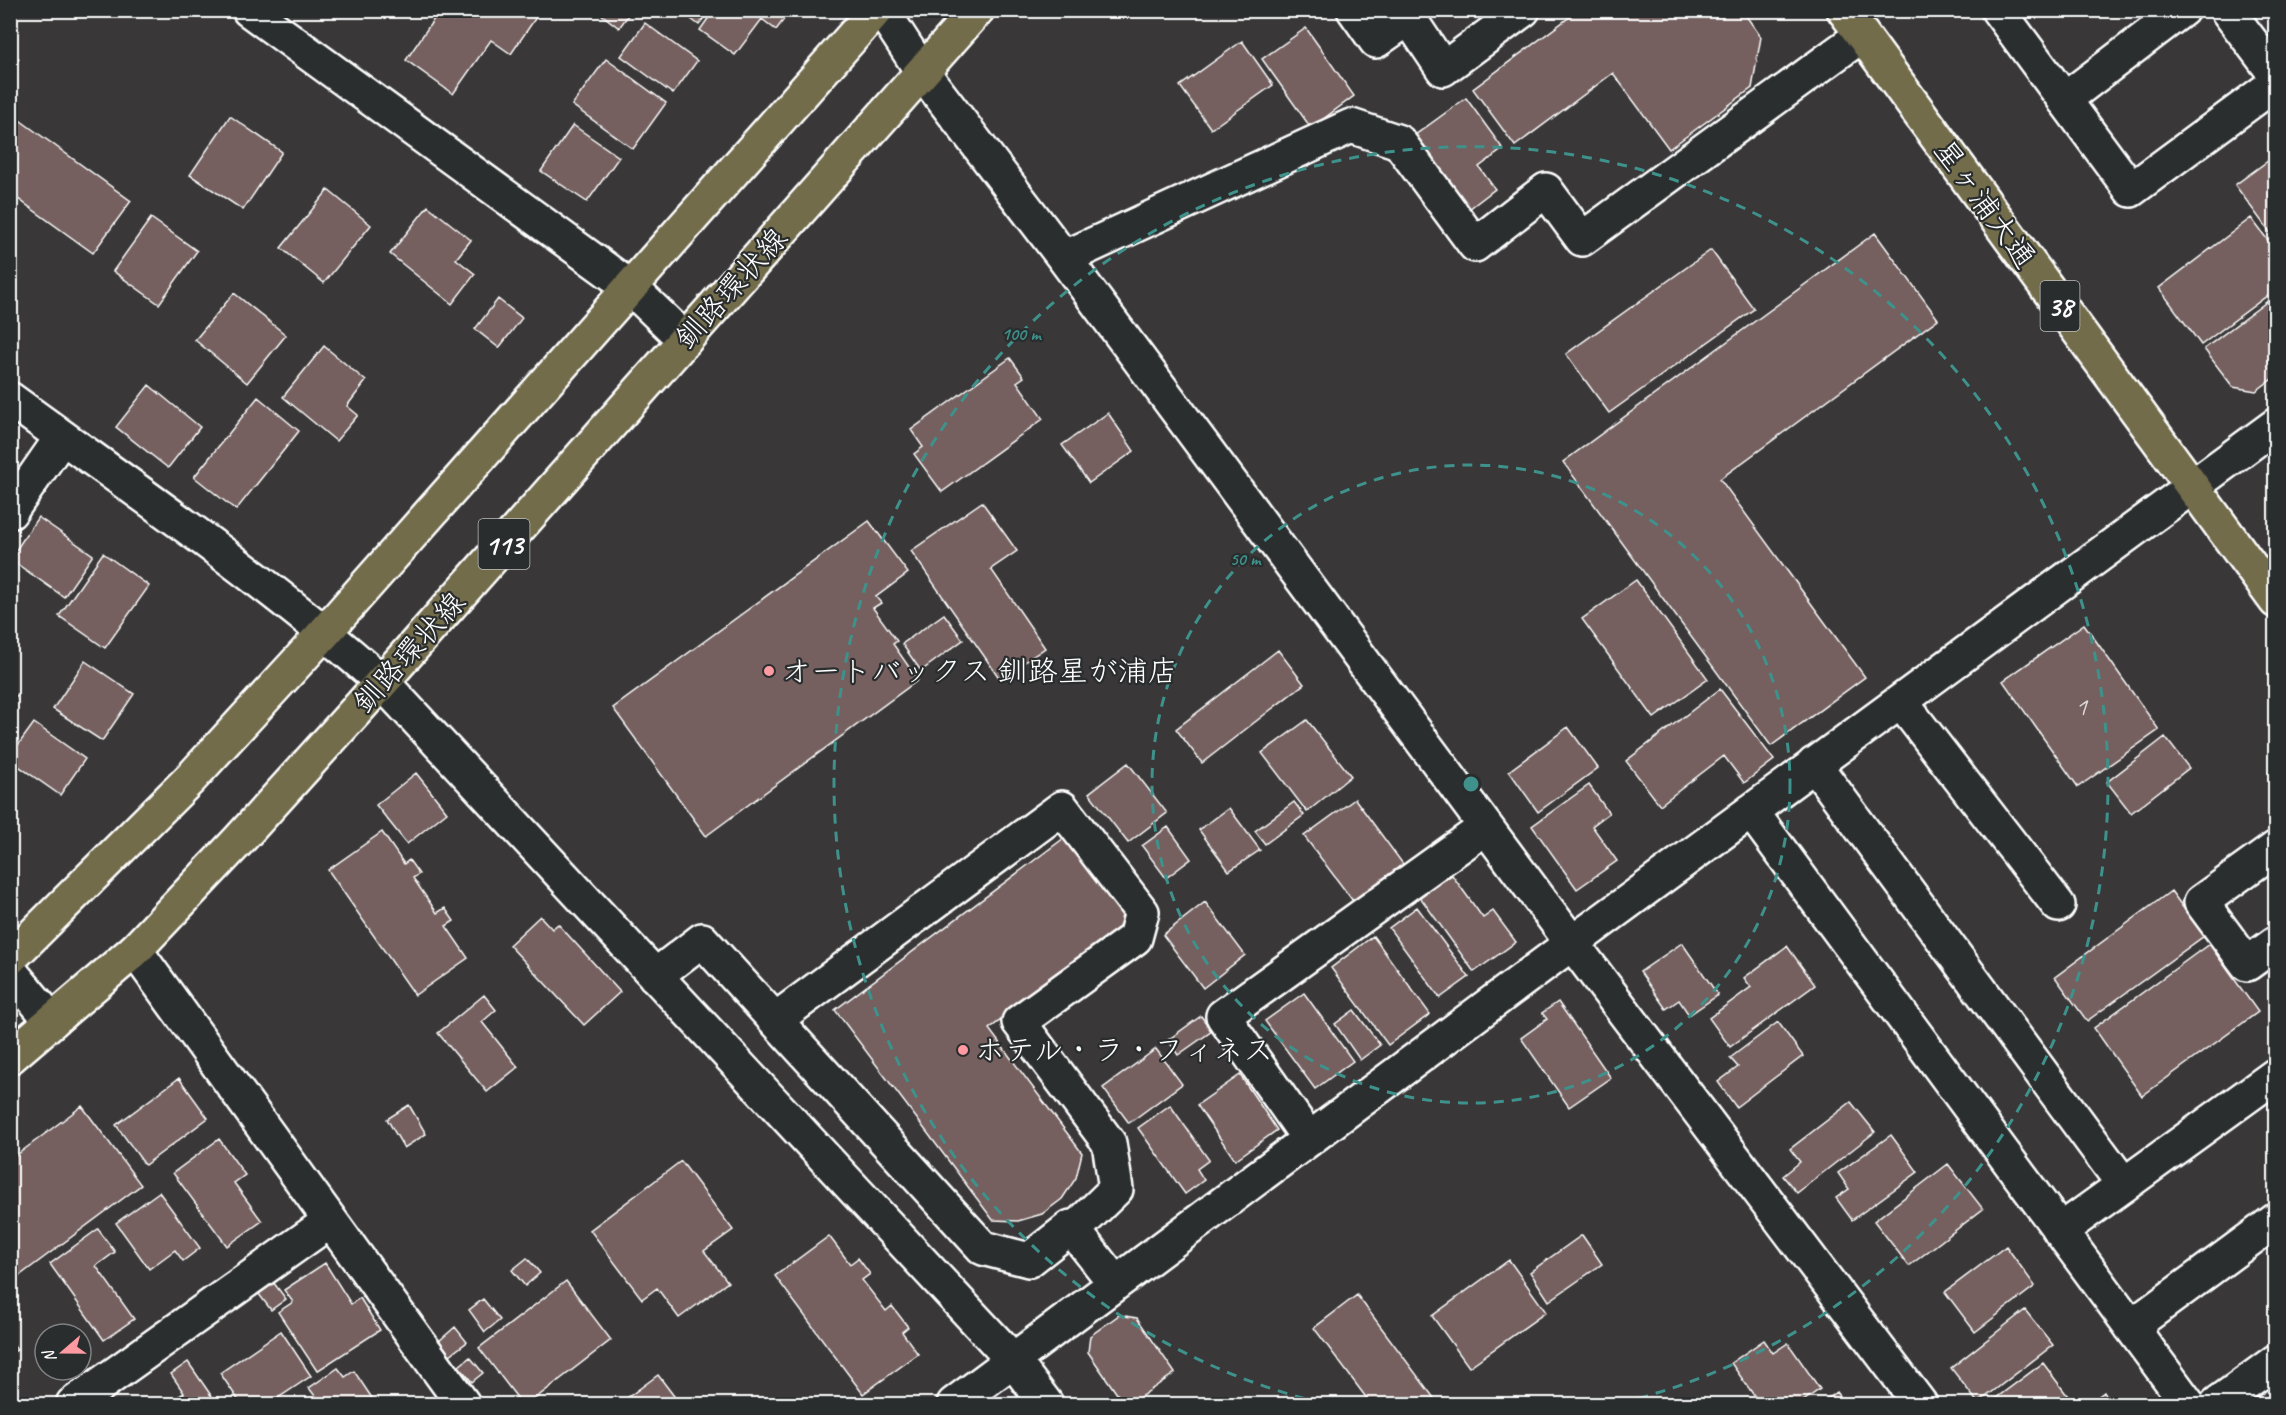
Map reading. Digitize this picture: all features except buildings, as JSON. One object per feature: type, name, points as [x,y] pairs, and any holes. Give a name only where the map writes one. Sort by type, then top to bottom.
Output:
[{"type":"main road","name":"113","points":[[10,958],[190,778],[325,632],[876,10]]},
{"type":"main road","name":"釧路環状線","points":[[10,1057],[135,950],[239,840],[382,682],[977,10]]},
{"type":"main road","name":"星ヶ浦大通","points":[[1853,23],[2276,601]]},
{"type":"street","points":[[249,10],[630,287],[685,340]]},
{"type":"street","points":[[882,10],[923,73],[1064,258],[1572,943],[1920,1404]]},
{"type":"street","points":[[1354,10],[1376,41],[1408,18],[1443,69],[1523,10]]},
{"type":"street","points":[[1998,10],[2131,190],[2276,82]]},
{"type":"street","points":[[2064,100],[2182,10]]},
{"type":"street","points":[[2227,10],[2276,75]]},
{"type":"street","points":[[1064,258],[1352,126],[1399,142],[1475,245],[1546,190],[1582,239],[1853,23]]},
{"type":"street","points":[[10,399],[169,514],[325,632],[382,682],[1012,1359],[1046,1404]]},
{"type":"street","points":[[954,1404],[1572,943],[2276,425]]},
{"type":"street","points":[[10,512],[62,437]]},
{"type":"street","points":[[1901,702],[2058,905]]},
{"type":"street","points":[[1814,765],[2124,1185]]},
{"type":"street","points":[[775,1020],[1062,808],[1142,912],[1135,938],[1019,1022],[1109,1143],[1116,1189],[1074,1230]]},
{"type":"street","points":[[1751,811],[2188,1404]]},
{"type":"street","points":[[1309,1139],[1223,1016],[1486,827]]},
{"type":"street","points":[[2276,848],[2201,902],[2247,964],[2276,943]]},
{"type":"street","points":[[656,976],[702,940],[983,1248],[1029,1260],[1071,1227],[1115,1283]]},
{"type":"street","points":[[135,950],[463,1404]]},
{"type":"street","points":[[10,971],[52,1021]]},
{"type":"street","points":[[2060,1231],[2276,1075]]},
{"type":"street","points":[[2131,1327],[2276,1220]]},
{"type":"street","points":[[73,1404],[330,1221]]},
{"type":"street","points":[[2217,1404],[2276,1361]]},
{"type":"place","name":"オートバックス 釧路星が浦店","points":[[769,671]]},
{"type":"place","name":"ホテル・ラ・フィネス","points":[[963,1050]]}]
